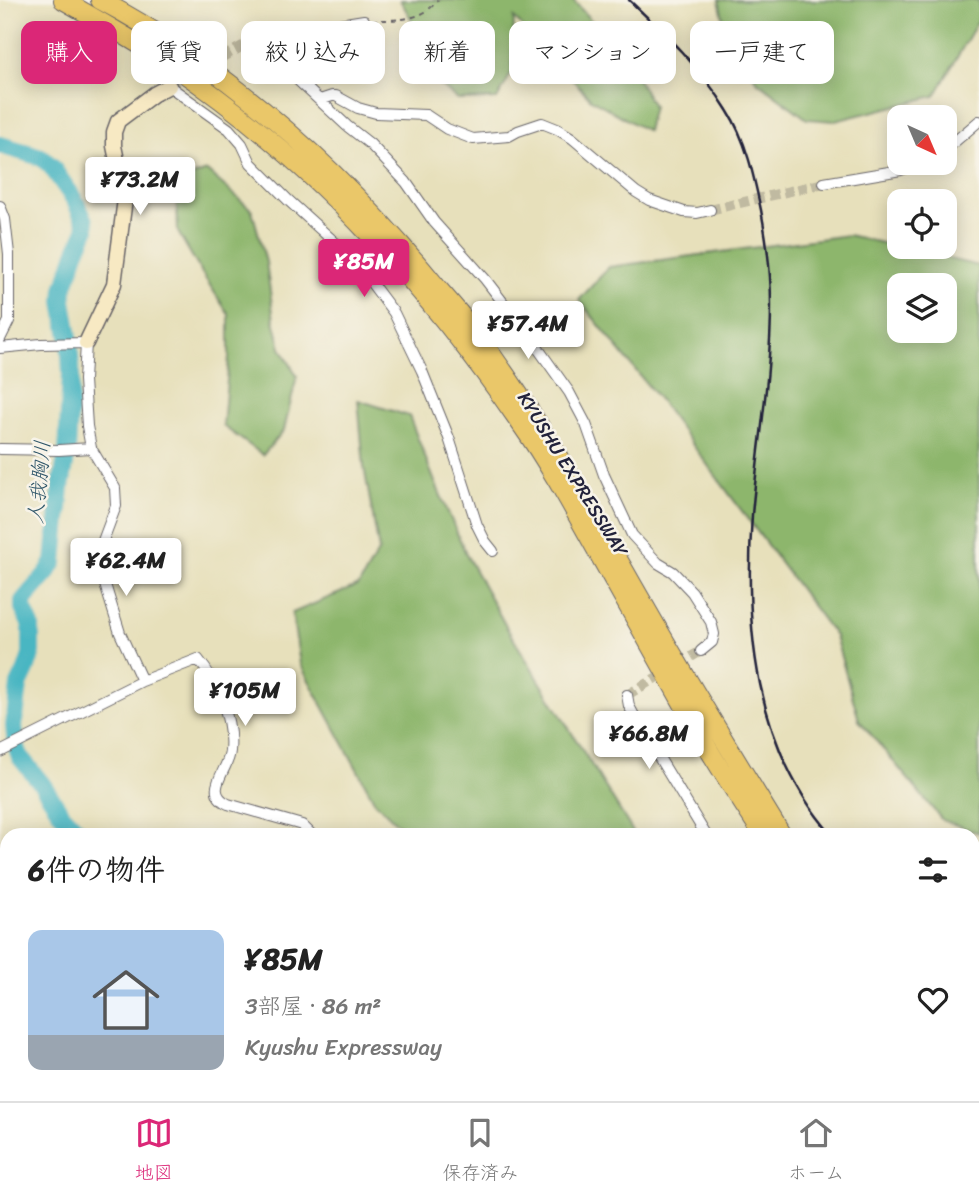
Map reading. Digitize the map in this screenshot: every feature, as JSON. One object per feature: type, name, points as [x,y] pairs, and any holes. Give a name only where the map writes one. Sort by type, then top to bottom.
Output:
[{"type":"highway","name":"KYUSHU EXPRESSWAY","points":[[63,0],[163,59],[221,101],[291,158],[394,262],[465,347],[521,424],[572,507],[708,748],[759,828]]},
{"type":"highway","name":"KYUSHU EXPRESSWAY","points":[[100,0],[186,51],[234,86],[296,138],[352,191],[408,251],[478,337],[533,416],[778,828]]},
{"type":"street","points":[[364,20],[260,37],[252,41],[370,145],[406,182],[434,222],[485,279],[569,391],[586,424],[604,475],[632,535],[658,563],[673,572],[692,592],[710,622],[714,634],[712,642],[701,650]]},
{"type":"street","points":[[142,681],[120,633],[103,578],[100,560],[116,506],[115,488],[91,448],[83,380],[86,343],[114,284],[125,199],[114,146],[114,132],[118,121],[169,86],[229,129],[242,144],[251,163],[341,248],[368,277],[394,313],[422,371],[449,438],[477,525],[493,551]]},
{"type":"street","points":[[320,100],[336,96],[376,113],[426,116],[447,129],[473,139],[509,136],[542,123],[572,138],[649,200],[684,212],[710,210]]},
{"type":"street","points":[[957,140],[979,121]]},
{"type":"street","points":[[824,183],[887,172]]},
{"type":"street","points":[[0,206],[5,219],[9,254],[9,321],[0,339]]},
{"type":"street","points":[[0,348],[86,343]]},
{"type":"street","points":[[0,449],[91,448]]},
{"type":"street","points":[[0,752],[142,681],[198,659],[209,674],[230,729],[230,752],[216,789],[222,801],[307,828]]},
{"type":"street","points":[[627,695],[637,721],[702,828]]},
{"type":"path","points":[[364,20],[398,20],[425,12],[438,0]]},
{"type":"green space","points":[[400,0],[573,0],[592,21],[517,21],[514,18],[514,21],[509,21],[509,77],[497,99],[458,100],[439,84],[495,84],[495,21],[412,21]]},
{"type":"green space","points":[[719,0],[979,0],[979,19],[935,96],[899,105],[887,105],[887,108],[835,121],[807,119],[761,84],[834,84],[834,21],[724,21]]},
{"type":"green space","points":[[577,84],[641,84],[653,106],[647,131],[591,99]]},
{"type":"green space","points":[[207,171],[252,210],[266,262],[281,348],[297,376],[284,430],[263,455],[223,426],[229,357],[229,315],[178,232],[176,182]]},
{"type":"green space","points":[[848,235],[887,244],[887,259],[949,259],[979,266],[979,828],[965,828],[942,820],[859,720],[835,636],[654,393],[579,300],[609,267]]},
{"type":"green space","points":[[358,400],[409,416],[467,556],[508,630],[631,828],[402,828],[375,802],[300,664],[292,613],[359,585],[379,550],[364,467]]},
{"type":"waterway","name":"人我胸川","points":[[0,145],[41,157],[51,166],[74,199],[85,221],[86,230],[64,289],[71,373],[67,452],[54,562],[23,601],[23,608],[31,626],[31,655],[19,685],[14,726],[20,757],[75,828]]},
{"type":"tunnel","points":[[169,86],[241,47]]},
{"type":"tunnel","points":[[710,210],[824,183]]},
{"type":"tunnel","points":[[627,695],[701,651]]},
{"type":"railway","points":[[629,0],[682,52],[706,80],[734,121],[748,158],[761,210],[767,245],[771,305],[767,384],[752,515],[750,600],[753,643],[771,725],[786,764],[806,801],[827,828]]}]
